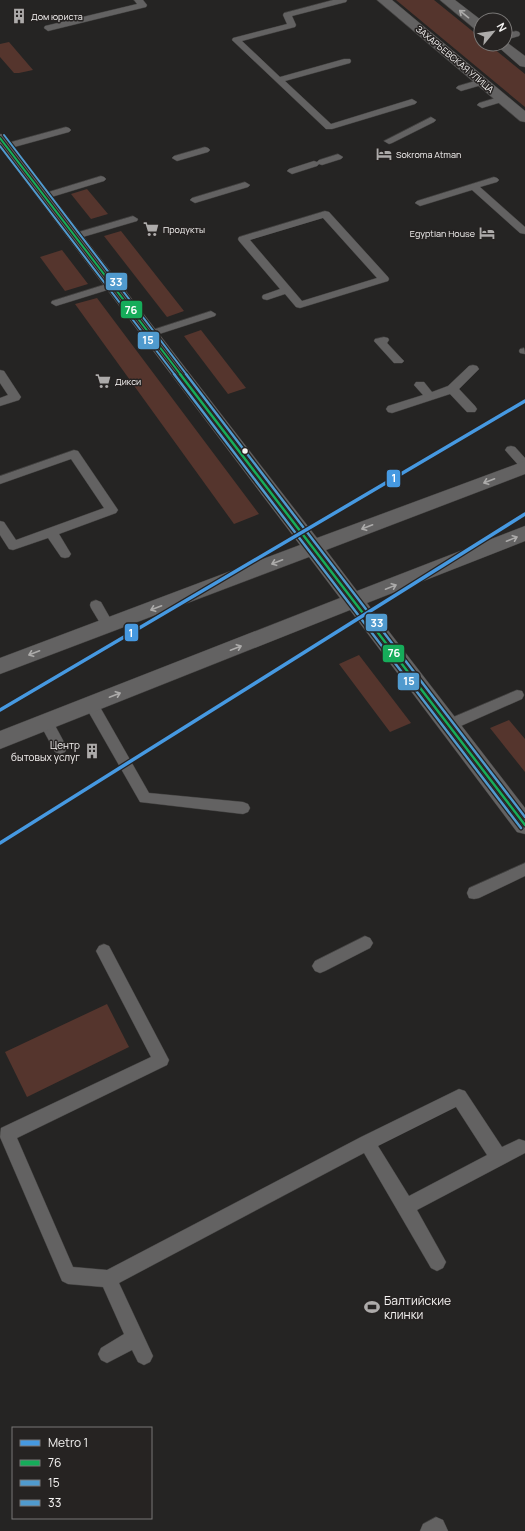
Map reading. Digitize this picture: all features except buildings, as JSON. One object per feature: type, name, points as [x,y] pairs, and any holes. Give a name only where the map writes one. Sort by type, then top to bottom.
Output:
[{"type":"street","name":"ЗАХАРЬЕВСКАЯ УЛИЦА","points":[[384,0],[525,118]]},
{"type":"street","points":[[447,0],[473,21]]},
{"type":"street","points":[[512,52],[525,62]]},
{"type":"street","points":[[506,102],[525,101]]},
{"type":"street","points":[[3,142],[525,825]]},
{"type":"street","points":[[0,666],[314,548],[525,466]]},
{"type":"street","points":[[0,740],[525,533]]},
{"type":"lane","points":[[48,28],[143,4],[138,0]]},
{"type":"lane","points":[[343,0],[287,15],[292,25],[236,40],[329,127],[412,102]]},
{"type":"lane","points":[[278,80],[347,60]]},
{"type":"lane","points":[[462,88],[482,82]]},
{"type":"lane","points":[[482,104],[506,102]]},
{"type":"lane","points":[[389,141],[431,120]]},
{"type":"lane","points":[[3,142],[66,130]]},
{"type":"lane","points":[[177,158],[205,150]]},
{"type":"lane","points":[[292,171],[338,157]]},
{"type":"lane","points":[[44,196],[101,179]]},
{"type":"lane","points":[[420,203],[494,180]]},
{"type":"lane","points":[[195,200],[245,185]]},
{"type":"lane","points":[[473,186],[524,231]]},
{"type":"lane","points":[[325,214],[384,279],[300,305],[287,290],[243,239],[325,214]]},
{"type":"lane","points":[[76,236],[133,219]]},
{"type":"lane","points":[[56,303],[113,285]]},
{"type":"lane","points":[[267,297],[287,290]]},
{"type":"lane","points":[[150,334],[211,314]]},
{"type":"lane","points":[[384,340],[379,341],[398,361]]},
{"type":"lane","points":[[392,409],[452,389],[473,369]]},
{"type":"lane","points":[[0,374],[15,397],[0,402]]},
{"type":"lane","points":[[420,385],[430,396]]},
{"type":"lane","points":[[452,389],[471,408]]},
{"type":"lane","points":[[511,450],[525,466]]},
{"type":"lane","points":[[0,480],[74,454],[112,510],[12,546],[0,525]]},
{"type":"lane","points":[[51,532],[65,554]]},
{"type":"lane","points":[[96,605],[108,626]]},
{"type":"lane","points":[[449,725],[517,695]]},
{"type":"lane","points":[[91,704],[145,798],[243,808]]},
{"type":"lane","points":[[46,722],[60,748]]},
{"type":"lane","points":[[474,893],[525,869]]},
{"type":"lane","points":[[320,966],[366,943]]},
{"type":"lane","points":[[104,951],[161,1060],[7,1134],[68,1275],[108,1279],[367,1143],[459,1097],[499,1158]]},
{"type":"lane","points":[[367,1143],[437,1262]]},
{"type":"lane","points":[[406,1207],[519,1147]]},
{"type":"lane","points":[[108,1279],[144,1356]]},
{"type":"lane","points":[[107,1354],[136,1338]]},
{"type":"lane","points":[[430,1531],[436,1527],[438,1531]]},
{"type":"shaded area","points":[[396,0],[434,0],[473,32],[473,52],[498,52],[525,74],[525,107]]},
{"type":"shaded area","points":[[9,42],[33,70],[14,73],[0,57],[0,44]]},
{"type":"shaded area","points":[[87,189],[108,214],[91,219],[71,194]]},
{"type":"shaded area","points":[[121,231],[184,311],[167,317],[104,236]]},
{"type":"shaded area","points":[[62,250],[88,284],[65,291],[40,257]]},
{"type":"shaded area","points":[[97,298],[259,514],[234,524],[75,304]]},
{"type":"shaded area","points":[[201,330],[246,388],[228,394],[184,336]]},
{"type":"shaded area","points":[[359,655],[411,723],[390,732],[339,664]]},
{"type":"shaded area","points":[[509,720],[525,739],[525,772],[490,728]]},
{"type":"shaded area","points":[[107,1004],[129,1047],[27,1097],[5,1052]]},
{"type":"metro line","name":"1","points":[[0,710],[525,401]]},
{"type":"metro line","name":"1","points":[[0,843],[525,514]]},
{"type":"transit line","name":"33","points":[[4,135],[525,817]]},
{"type":"transit line","name":"76","points":[[0,138],[525,825]]},
{"type":"transit line","name":"15","points":[[0,146],[521,828]]},
{"type":"place","name":"Дом юриста","points":[[19,16]]},
{"type":"place","name":"Sokroma Atman","points":[[384,154]]},
{"type":"place","name":"Продукты","points":[[151,229]]},
{"type":"place","name":"Egyptian House","points":[[487,233]]},
{"type":"place","name":"Дикси","points":[[103,381]]},
{"type":"place","name":"Центр бытовых услуг","points":[[92,751]]},
{"type":"place","name":"Балтийские клинки","points":[[372,1307]]}]
